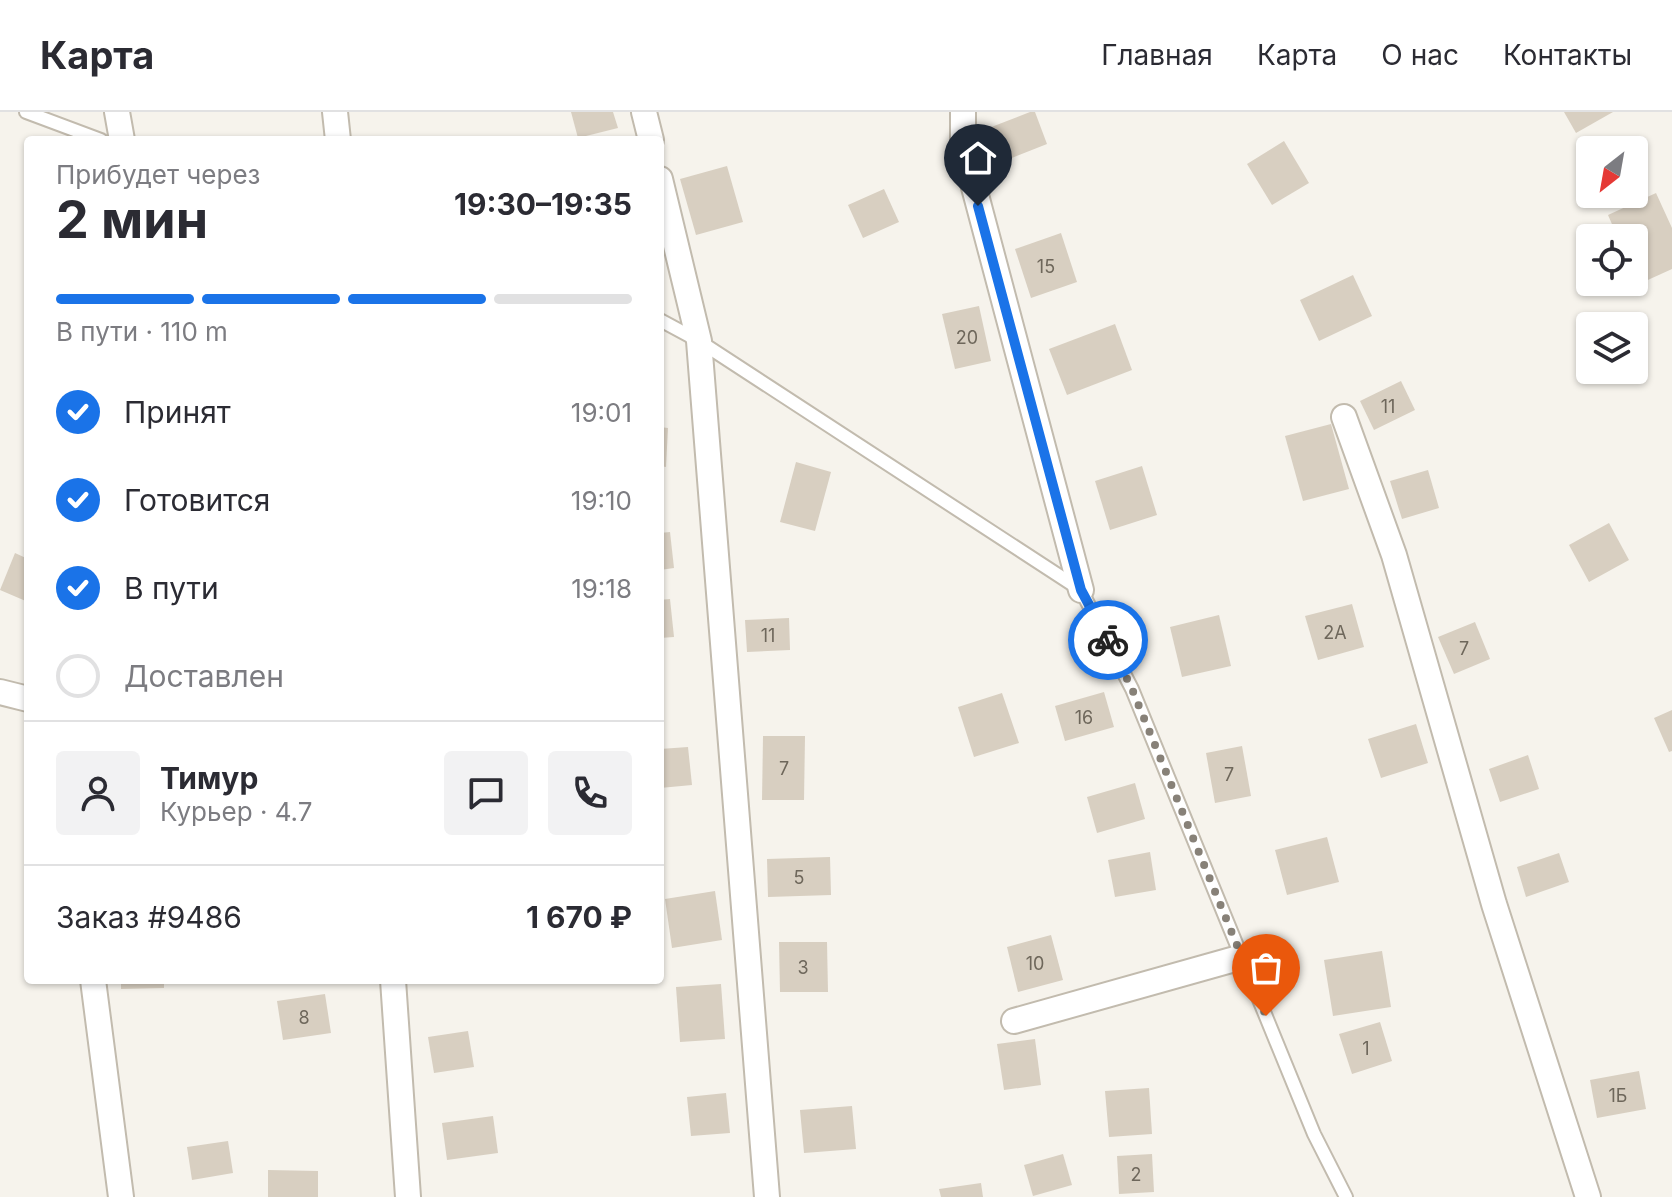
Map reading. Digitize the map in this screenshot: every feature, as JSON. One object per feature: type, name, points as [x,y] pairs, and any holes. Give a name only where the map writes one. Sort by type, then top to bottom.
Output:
[{"type":"street","points":[[117,112],[121,136]]},
{"type":"street","points":[[335,112],[338,136]]},
{"type":"street","points":[[644,112],[650,136]]},
{"type":"street","points":[[963,112],[963,146],[1081,590]]},
{"type":"street","points":[[664,196],[699,341],[767,1197]]},
{"type":"street","points":[[1344,417],[1394,555],[1494,904],[1588,1197]]},
{"type":"street","points":[[0,692],[24,698]]},
{"type":"street","points":[[1014,1021],[1242,957]]},
{"type":"street","points":[[94,984],[121,1197]]},
{"type":"street","points":[[393,984],[408,1197]]},
{"type":"lane","points":[[26,112],[90,136]]},
{"type":"lane","points":[[664,322],[699,341],[1081,590],[1132,689],[1314,1134],[1346,1197]]},
{"type":"building","points":[[571,112],[613,112],[618,128],[577,136]]},
{"type":"building","points":[[1035,112],[1047,144],[994,165],[981,131]]},
{"type":"building","points":[[1564,112],[1613,112],[1576,133]]},
{"type":"building","points":[[1284,141],[1309,183],[1272,205],[1247,164]]},
{"type":"building","points":[[727,166],[743,222],[696,235],[680,179]]},
{"type":"building","points":[[884,189],[899,222],[863,238],[848,205]]},
{"type":"building","points":[[1656,193],[1672,228],[1672,269],[1648,280],[1648,224],[1612,224],[1608,215],[1623,208],[1648,208],[1648,197]]},
{"type":"building","points":[[1061,233],[1077,282],[1031,298],[1015,249]]},
{"type":"building","points":[[1353,275],[1372,316],[1319,341],[1300,300]]},
{"type":"building","points":[[979,306],[991,361],[955,369],[942,314]]},
{"type":"building","points":[[1115,324],[1132,370],[1067,395],[1049,349]]},
{"type":"building","points":[[1401,381],[1415,410],[1374,430],[1360,401]]},
{"type":"building","points":[[1331,424],[1349,489],[1303,501],[1285,436]]},
{"type":"building","points":[[664,428],[668,428],[664,467]]},
{"type":"building","points":[[796,462],[831,472],[815,531],[780,522]]},
{"type":"building","points":[[1142,466],[1157,515],[1110,530],[1095,481]]},
{"type":"building","points":[[1428,470],[1439,508],[1402,519],[1390,481]]},
{"type":"building","points":[[1609,523],[1629,560],[1589,582],[1569,545]]},
{"type":"building","points":[[670,532],[674,568],[664,569],[664,533]]},
{"type":"building","points":[[15,553],[24,557],[24,600],[0,590]]},
{"type":"building","points":[[670,599],[674,637],[664,638],[664,600]]},
{"type":"building","points":[[1352,604],[1364,647],[1318,660],[1305,616]]},
{"type":"building","points":[[1219,615],[1231,666],[1182,677],[1170,627]]},
{"type":"building","points":[[789,618],[790,650],[747,652],[745,620]]},
{"type":"building","points":[[1475,622],[1490,659],[1454,674],[1438,637]]},
{"type":"building","points":[[1104,692],[1114,727],[1065,741],[1055,706]]},
{"type":"building","points":[[1002,693],[1019,743],[974,757],[958,707]]},
{"type":"building","points":[[1672,710],[1672,751],[1669,752],[1654,718]]},
{"type":"building","points":[[1416,724],[1428,763],[1381,778],[1368,739]]},
{"type":"building","points":[[763,736],[805,736],[804,800],[762,800]]},
{"type":"building","points":[[1242,746],[1251,796],[1215,803],[1206,753]]},
{"type":"building","points":[[688,747],[692,785],[664,788],[664,749]]},
{"type":"building","points":[[1528,755],[1539,789],[1500,802],[1489,769]]},
{"type":"building","points":[[1135,783],[1145,819],[1097,833],[1087,797]]},
{"type":"building","points":[[1327,837],[1339,882],[1287,895],[1275,850]]},
{"type":"building","points":[[1150,852],[1156,890],[1115,897],[1108,860]]},
{"type":"building","points":[[1559,853],[1569,882],[1526,897],[1517,867]]},
{"type":"building","points":[[830,857],[831,895],[768,897],[767,859]]},
{"type":"building","points":[[715,891],[722,940],[672,948],[665,899]]},
{"type":"building","points":[[1051,935],[1063,980],[1018,992],[1007,947]]},
{"type":"building","points":[[779,942],[827,942],[828,992],[780,992]]},
{"type":"building","points":[[1382,951],[1391,1007],[1333,1016],[1324,960]]},
{"type":"building","points":[[121,984],[164,984],[164,988],[121,989]]},
{"type":"building","points":[[721,984],[725,1039],[680,1042],[676,987]]},
{"type":"building","points":[[325,994],[331,1033],[283,1040],[277,1001]]},
{"type":"building","points":[[1380,1022],[1392,1061],[1352,1074],[1339,1034]]},
{"type":"building","points":[[468,1031],[474,1067],[434,1073],[428,1037]]},
{"type":"building","points":[[1035,1039],[1041,1085],[1004,1090],[997,1044]]},
{"type":"building","points":[[1639,1071],[1646,1109],[1597,1118],[1590,1080]]},
{"type":"building","points":[[1149,1088],[1152,1134],[1109,1137],[1105,1091]]},
{"type":"building","points":[[726,1093],[730,1133],[691,1136],[687,1097]]},
{"type":"building","points":[[852,1106],[856,1149],[804,1153],[800,1110]]},
{"type":"building","points":[[493,1116],[498,1153],[447,1160],[442,1123]]},
{"type":"building","points":[[228,1141],[233,1173],[192,1180],[187,1147]]},
{"type":"building","points":[[1063,1154],[1072,1185],[1033,1196],[1024,1165]]},
{"type":"building","points":[[1152,1154],[1154,1192],[1119,1194],[1117,1156]]},
{"type":"building","points":[[268,1170],[318,1171],[318,1197],[268,1197]]},
{"type":"building","points":[[981,1183],[983,1197],[941,1197],[939,1189]]},
{"type":"way so far","points":[[1108,640],[1132,689],[1266,1016]]},
{"type":"route","points":[[978,206],[1081,590],[1108,640]]}]
